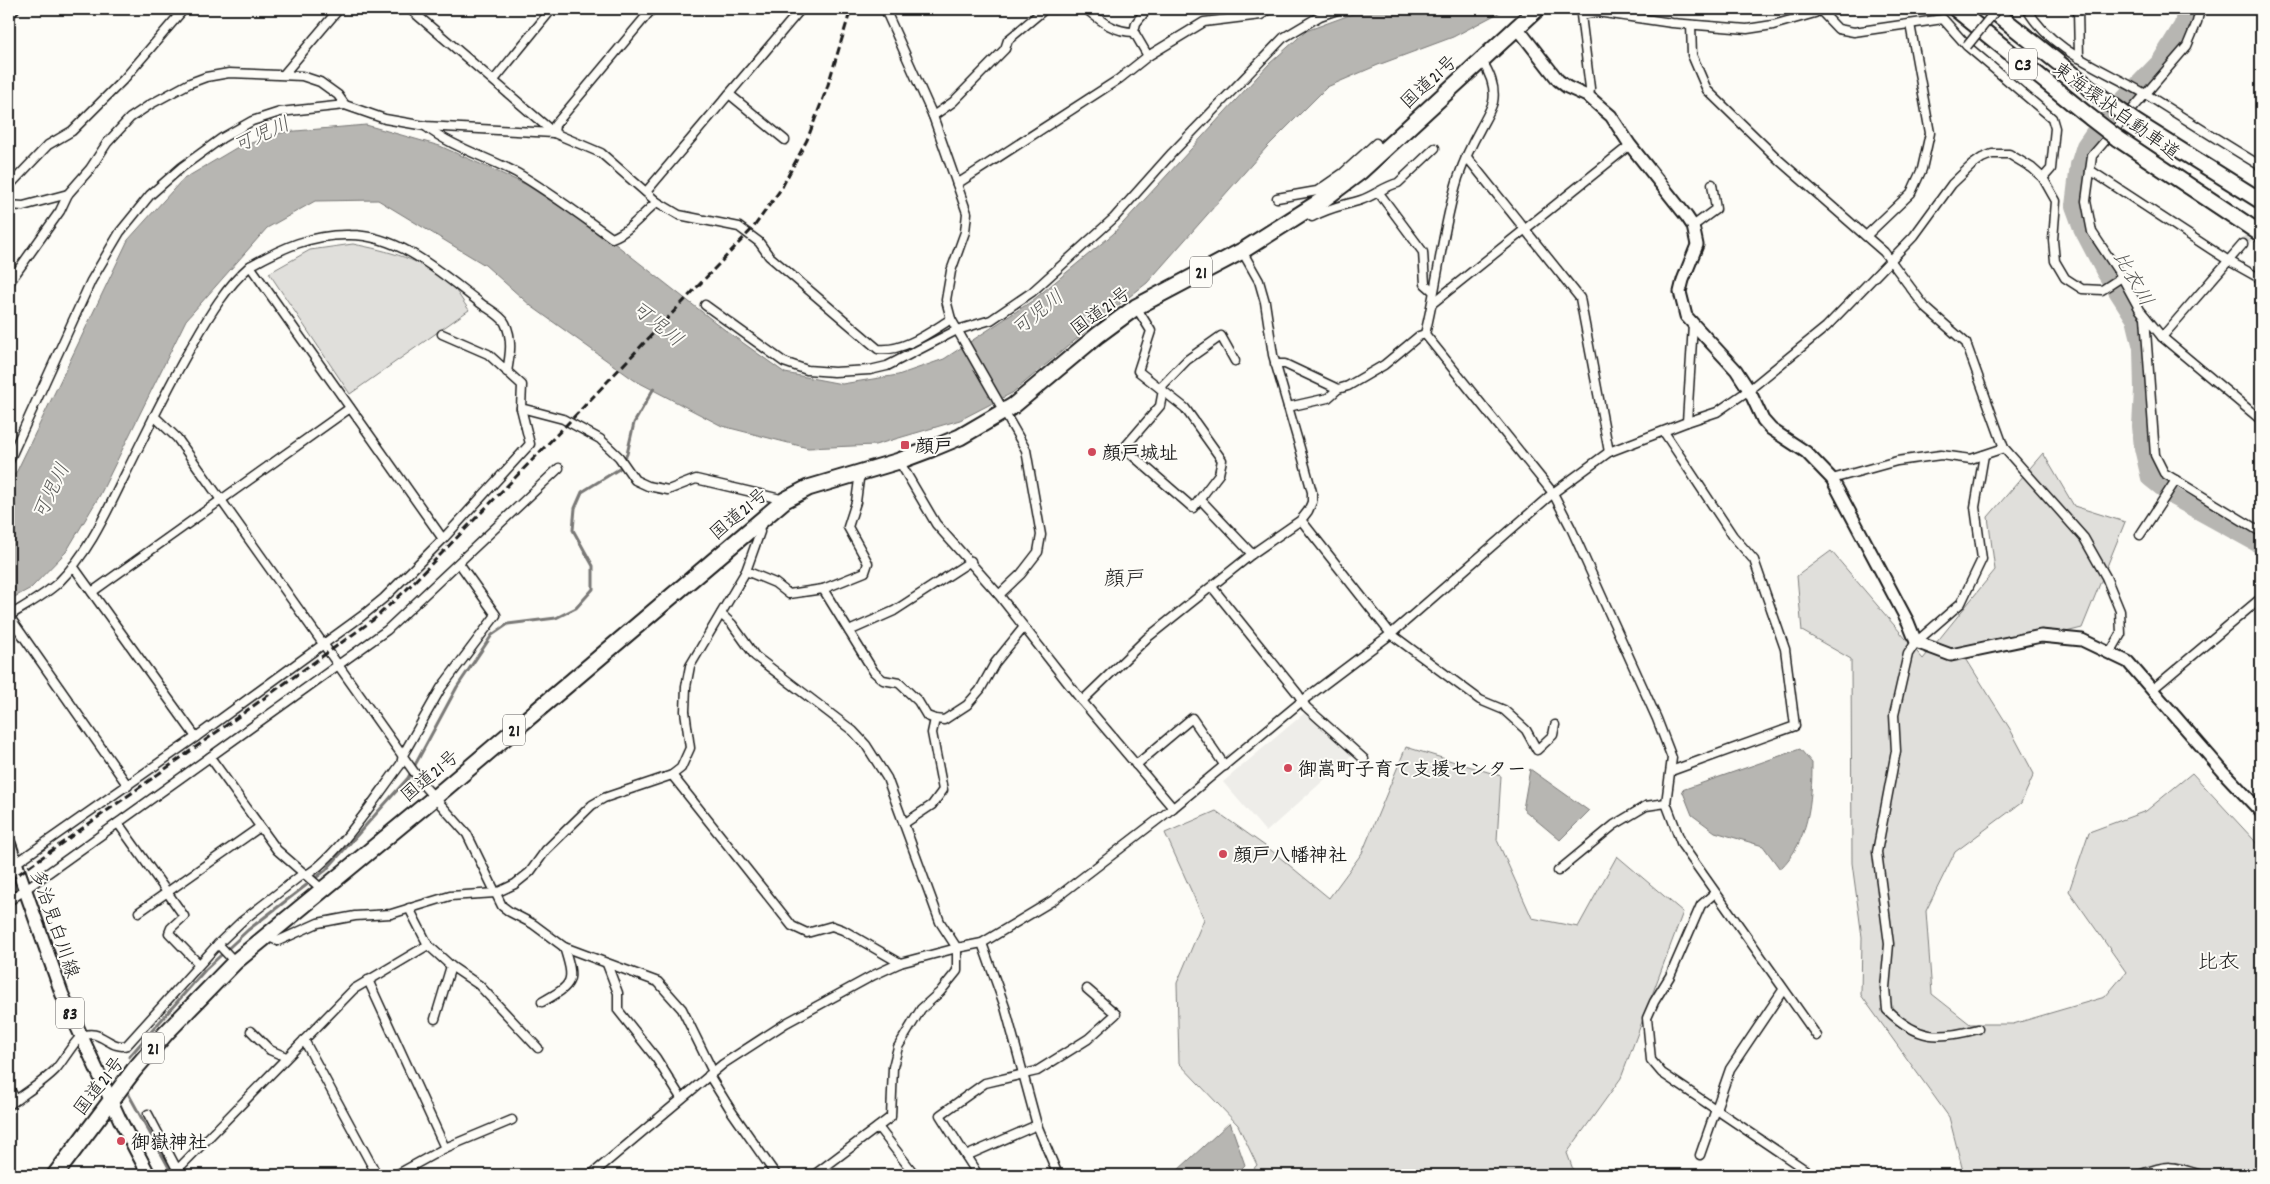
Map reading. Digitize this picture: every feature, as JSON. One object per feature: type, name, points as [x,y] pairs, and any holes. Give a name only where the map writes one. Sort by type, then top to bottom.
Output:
[{"type":"highway","name":"国道21号","points":[[55,1175],[111,1098],[166,1033],[235,962],[434,798],[758,521],[785,500],[808,488],[899,461],[960,437],[1136,307],[1242,251],[1306,212],[1321,195],[1360,172],[1516,26],[1537,9]]},
{"type":"highway","name":"東海環状自動車道","points":[[1956,9],[2117,138],[2261,234]]},
{"type":"highway","name":"東海環状自動車道","points":[[1991,9],[2134,121],[2261,201]]},
{"type":"main road","name":"多治見白川線","points":[[9,844],[12,866],[26,889],[62,994],[81,1037],[149,1175]]},
{"type":"street","points":[[9,16],[15,9]]},
{"type":"street","points":[[9,186],[48,145],[72,131],[124,79],[184,9]]},
{"type":"street","points":[[284,74],[339,9]]},
{"type":"street","points":[[410,9],[554,133],[601,153],[657,202],[678,215],[739,227],[759,242],[769,256],[878,349],[886,350],[904,346],[950,319]]},
{"type":"street","points":[[494,80],[552,9]]},
{"type":"street","points":[[554,133],[555,125],[652,9]]},
{"type":"street","points":[[646,192],[801,9]]},
{"type":"street","points":[[894,9],[886,12],[933,116],[967,213],[966,232],[951,271],[946,300],[950,319],[1026,450],[1041,535],[1038,552],[1021,574],[999,595]]},
{"type":"street","points":[[933,116],[953,102],[1005,49],[1008,40],[1045,9],[1055,9]]},
{"type":"street","points":[[1086,9],[1106,25],[1125,32],[1134,32]]},
{"type":"street","points":[[1148,9],[1136,23],[1134,32],[1148,56]]},
{"type":"street","points":[[957,184],[1119,79],[1148,56],[1204,22],[1261,15],[1270,9]]},
{"type":"street","points":[[705,305],[784,362],[807,370],[834,372],[878,368],[957,330],[991,320],[1032,292],[1114,218],[1172,152],[1278,42],[1289,33],[1320,16],[1340,9]]},
{"type":"street","points":[[1795,9],[1803,16]]},
{"type":"street","points":[[1589,97],[1590,88],[1581,15],[1597,12],[1691,25],[1746,29],[1773,25],[1815,13],[1819,9],[1838,29],[1854,32],[1943,19],[1967,46],[2052,118],[2054,128],[2051,169],[2043,178]]},
{"type":"street","points":[[1967,46],[1996,9]]},
{"type":"street","points":[[2027,9],[2056,42],[2079,58],[2145,94],[2261,166]]},
{"type":"street","points":[[2078,9],[2079,58]]},
{"type":"street","points":[[2200,9],[2188,46],[2092,156],[2086,201],[2092,232],[2145,317],[2162,336],[2261,420]]},
{"type":"street","points":[[1866,236],[1911,193],[1922,169],[1930,133],[1910,24]]},
{"type":"street","points":[[1691,25],[1692,55],[1707,90],[1780,160],[1866,236],[1891,261],[1925,307],[1966,343],[2004,448],[2084,538],[2106,577],[2120,611],[2121,626],[2121,634],[2110,653]]},
{"type":"street","points":[[1516,26],[1558,80],[1567,87],[1589,97],[1611,116],[1630,145],[1675,200],[1693,226],[1697,246],[1680,292],[1686,316],[1723,354],[1749,390],[1763,420],[1770,429],[1806,452],[1832,479],[1908,622],[1916,642],[1951,655],[2041,636],[2082,640],[2110,653],[2128,662],[2227,776],[2261,812]]},
{"type":"street","points":[[1425,334],[1458,180],[1466,156],[1493,102],[1493,86],[1487,68],[1480,60]]},
{"type":"street","points":[[9,283],[60,211],[68,194],[90,170],[107,143],[130,118],[150,104],[190,83],[206,77],[229,73],[302,76],[320,82],[338,95],[345,106]]},
{"type":"street","points":[[729,94],[785,140]]},
{"type":"street","points":[[9,461],[91,281],[120,232],[150,195],[182,167],[222,138],[252,121],[280,112],[345,106],[385,118],[425,126],[554,133]]},
{"type":"street","points":[[425,126],[438,136],[542,188],[612,238],[622,235],[643,213],[657,202]]},
{"type":"street","points":[[1277,198],[1321,195],[1376,143]]},
{"type":"street","points":[[1432,304],[1630,145]]},
{"type":"street","points":[[1306,212],[1312,217],[1327,209],[1361,200],[1391,184],[1398,183],[1435,148]]},
{"type":"street","points":[[591,1175],[711,1074],[756,1041],[786,1023],[900,963],[982,943],[1052,901],[1173,808],[1302,702],[1392,634],[1552,493],[1609,452],[1717,412],[1749,390],[1826,327],[1914,236],[1952,184],[1982,158],[1992,154],[2009,154],[2032,168],[2043,178],[2056,201],[2055,261],[2065,278],[2082,289],[2102,290],[2122,278]]},
{"type":"street","points":[[1466,156],[1580,298],[1609,452]]},
{"type":"street","points":[[2090,170],[2229,261],[2261,278]]},
{"type":"street","points":[[1693,226],[1716,209],[1712,184]]},
{"type":"street","points":[[1379,192],[1423,252],[1425,284],[1433,291]]},
{"type":"street","points":[[9,205],[23,206],[68,194]]},
{"type":"street","points":[[128,786],[9,616],[45,594],[73,566],[89,545],[167,387],[210,314],[235,279],[250,266],[284,248],[317,237],[352,235],[384,241],[410,252],[442,273],[505,322],[511,346],[508,372]]},
{"type":"street","points":[[2162,336],[2243,244]]},
{"type":"street","points":[[1082,701],[1147,638],[1252,554],[1301,520],[1312,502],[1312,492],[1275,364],[1265,302],[1259,281],[1242,251]]},
{"type":"street","points":[[250,266],[443,539]]},
{"type":"street","points":[[1136,307],[1151,331],[1138,371],[1162,389],[1185,408],[1222,460],[1219,474],[1193,508],[1124,448],[1160,406],[1162,389],[1187,360],[1221,336],[1235,361]]},
{"type":"street","points":[[2145,317],[2155,455],[2164,473],[2261,532]]},
{"type":"street","points":[[1687,422],[1693,324]]},
{"type":"street","points":[[12,866],[128,786],[324,645],[384,598],[443,539],[530,444],[521,408],[522,385],[488,354],[442,334]]},
{"type":"street","points":[[1288,407],[1328,398],[1338,389],[1348,386],[1384,365],[1419,336],[1425,334]]},
{"type":"street","points":[[1425,334],[1552,493],[1570,528],[1657,719],[1672,758],[1666,803],[1682,845],[1817,1036]]},
{"type":"street","points":[[1275,364],[1285,364],[1338,389]]},
{"type":"street","points":[[92,592],[350,408]]},
{"type":"street","points":[[521,408],[562,419],[600,439],[619,457],[635,480],[648,486],[668,490],[696,479],[785,500]]},
{"type":"street","points":[[154,416],[177,438],[434,798],[467,834],[502,906],[533,924],[564,947],[658,982],[674,998],[690,1022],[711,1074],[732,1112],[776,1175]]},
{"type":"street","points":[[1664,432],[1733,536],[1754,560],[1785,649],[1795,726],[1671,771]]},
{"type":"street","points":[[1832,479],[1917,458],[1941,455],[1964,459],[2004,448]]},
{"type":"street","points":[[1978,1030],[1952,1036],[1935,1036],[1909,1028],[1887,1010],[1885,988],[1889,944],[1877,852],[1893,776],[1896,751],[1894,716],[1900,682],[1908,654],[1916,642],[1961,603],[1982,559],[1975,507],[1984,455]]},
{"type":"street","points":[[899,461],[936,524],[999,595],[1082,701],[1173,808]]},
{"type":"street","points":[[9,901],[387,630],[559,468]]},
{"type":"street","points":[[746,571],[775,583],[789,594],[823,589],[865,572],[868,562],[848,527],[856,502],[855,473]]},
{"type":"street","points":[[2140,534],[2176,480]]},
{"type":"street","points":[[1200,499],[1252,554]]},
{"type":"street","points":[[1301,520],[1392,634],[1480,700],[1504,710],[1526,730],[1536,750],[1553,735],[1555,725]]},
{"type":"street","points":[[267,936],[278,941],[318,923],[355,916],[391,914],[450,896],[496,893],[515,884],[530,872],[546,850],[592,805],[604,798],[672,775],[681,768],[690,748],[685,711],[686,687],[690,666],[746,571],[760,532],[758,521]]},
{"type":"street","points":[[849,631],[894,611],[970,561]]},
{"type":"street","points":[[9,1105],[54,1070],[81,1037],[93,1034],[101,1036],[116,1046],[121,1047],[127,1044],[199,964],[242,921],[305,874],[314,871],[332,854],[401,764],[403,755],[441,688],[496,615],[459,563]]},
{"type":"street","points":[[73,566],[196,737]]},
{"type":"street","points":[[1212,587],[1306,707],[1364,759]]},
{"type":"street","points":[[823,589],[874,672],[883,680],[899,683],[918,701],[927,716],[935,720],[944,720],[967,705],[980,690],[995,663],[1024,626]]},
{"type":"street","points":[[2153,689],[2261,598]]},
{"type":"street","points":[[720,614],[732,624],[755,656],[853,731],[866,745],[887,778],[940,922],[957,948],[957,971],[940,992],[921,1009],[898,1047],[893,1066],[891,1117],[814,1175]]},
{"type":"street","points":[[1136,764],[1192,718],[1225,766]]},
{"type":"street","points":[[905,823],[932,806],[943,790],[932,733],[935,720]]},
{"type":"street","points":[[210,757],[277,850],[323,890]]},
{"type":"street","points":[[672,775],[792,926],[807,933],[832,926],[843,930],[900,963]]},
{"type":"street","points":[[1558,872],[1614,825],[1646,806],[1666,803]]},
{"type":"street","points":[[118,823],[184,916],[171,928],[169,933],[199,964]]},
{"type":"street","points":[[139,912],[260,827]]},
{"type":"street","points":[[1715,893],[1706,899],[1698,912],[1670,976],[1650,1010],[1646,1026],[1651,1060],[1662,1073],[1813,1175]]},
{"type":"street","points":[[409,908],[428,945],[478,985],[538,1048]]},
{"type":"street","points":[[982,943],[1005,1007],[1037,1125],[1058,1175]]},
{"type":"street","points":[[218,944],[235,962]]},
{"type":"street","points":[[148,1114],[178,1173],[286,1057],[354,989],[428,945]]},
{"type":"street","points":[[542,1002],[564,990],[570,980],[572,971],[564,947]]},
{"type":"street","points":[[607,964],[618,993],[618,1010],[656,1058],[681,1098]]},
{"type":"street","points":[[436,1019],[452,966]]},
{"type":"street","points":[[368,980],[445,1148]]},
{"type":"street","points":[[978,1175],[940,1115],[985,1083],[1024,1075],[1037,1070],[1088,1039],[1116,1014],[1087,989]]},
{"type":"street","points":[[1700,1155],[1730,1068],[1783,990]]},
{"type":"street","points":[[251,1031],[270,1050],[286,1057]]},
{"type":"street","points":[[304,1040],[377,1175]]},
{"type":"street","points":[[9,1088],[16,1100]]},
{"type":"street","points":[[396,1175],[445,1148],[512,1120]]},
{"type":"street","points":[[966,1156],[1037,1125]]},
{"type":"street","points":[[878,1127],[915,1175]]},
{"type":"street","points":[[2139,1175],[2169,1166],[2184,1168],[2201,1175]]},
{"type":"shaded area","points":[[353,244],[392,253],[417,262],[451,285],[469,310],[350,394],[269,273],[310,250]]},
{"type":"shaded area","points":[[2043,453],[2074,506],[2125,522],[2082,628],[1965,657],[2010,729],[2034,774],[2021,803],[1955,852],[1926,911],[1932,994],[1970,1024],[2013,1024],[2105,997],[2126,972],[2069,891],[2089,832],[2146,811],[2192,773],[2254,840],[2261,851],[2261,1175],[1964,1175],[1949,1117],[1861,995],[1862,937],[1852,863],[1851,659],[1802,631],[1797,576],[1831,551],[1923,659],[1995,570],[1988,517]]},
{"type":"shaded area","name":"御嵩町子育て支援センター","points":[[1307,711],[1352,755],[1266,832],[1223,782]]},
{"type":"shaded area","points":[[1406,747],[1501,776],[1497,840],[1532,918],[1578,927],[1617,856],[1683,912],[1621,1078],[1567,1153],[1575,1175],[1248,1175],[1257,1165],[1238,1125],[1179,1063],[1177,983],[1204,919],[1165,833],[1216,811],[1272,851],[1329,898],[1362,853]]},
{"type":"water","name":"可児川","points":[[1366,9],[1506,9],[1453,37],[1378,65],[1327,87],[1266,148],[1147,283],[1012,393],[960,420],[875,445],[808,448],[722,426],[634,380],[531,306],[485,265],[378,200],[315,201],[267,228],[186,320],[100,495],[66,552],[31,588],[9,600],[9,482],[17,471],[128,240],[182,180],[236,148],[284,132],[366,125],[440,146],[525,184],[609,239],[725,330],[785,373],[842,384],[898,375],[944,359],[1032,301],[1113,234],[1269,64],[1306,31]]},
{"type":"water","points":[[1800,749],[1812,763],[1810,806],[1803,833],[1797,846],[1790,858],[1780,869],[1763,846],[1715,832],[1692,815],[1682,790]]},
{"type":"water","points":[[1530,769],[1589,811],[1560,840],[1523,809]]},
{"type":"water","points":[[1230,1122],[1245,1165],[1235,1175],[1181,1175],[1177,1171]]},
{"type":"waterway","name":"比衣川","points":[[2186,9],[2183,25],[2160,62],[2101,123],[2085,146],[2079,165],[2074,206],[2082,228],[2105,272],[2135,319],[2142,348],[2143,390],[2141,426],[2143,448],[2150,478],[2174,497],[2261,545]]},
{"type":"waterway","points":[[129,1057],[205,970],[248,930],[326,870],[408,778],[457,687],[492,635],[508,624],[556,618],[576,608],[593,589],[593,566],[573,530],[575,508],[582,492],[619,469],[627,454],[634,423],[654,388]]},
{"type":"waterway","points":[[129,1095],[173,1175]]},
{"type":"tunnel","points":[[2243,244],[2261,223]]},
{"type":"railway","points":[[9,881],[373,620],[407,589],[572,419],[753,228],[781,189],[807,140],[827,88],[851,9]]},
{"type":"place","name":"顔戸","points":[[905,445]]},
{"type":"place","name":"顔戸城址","points":[[1092,452]]},
{"type":"place","name":"御嵩町子育て支援センター","points":[[1288,768]]},
{"type":"place","name":"顔戸八幡神社","points":[[1223,854]]},
{"type":"place","name":"御嶽神社","points":[[121,1141]]},
{"type":"district","name":"顔戸","points":[[1125,578]]},
{"type":"district","name":"比衣","points":[[2218,961]]}]
